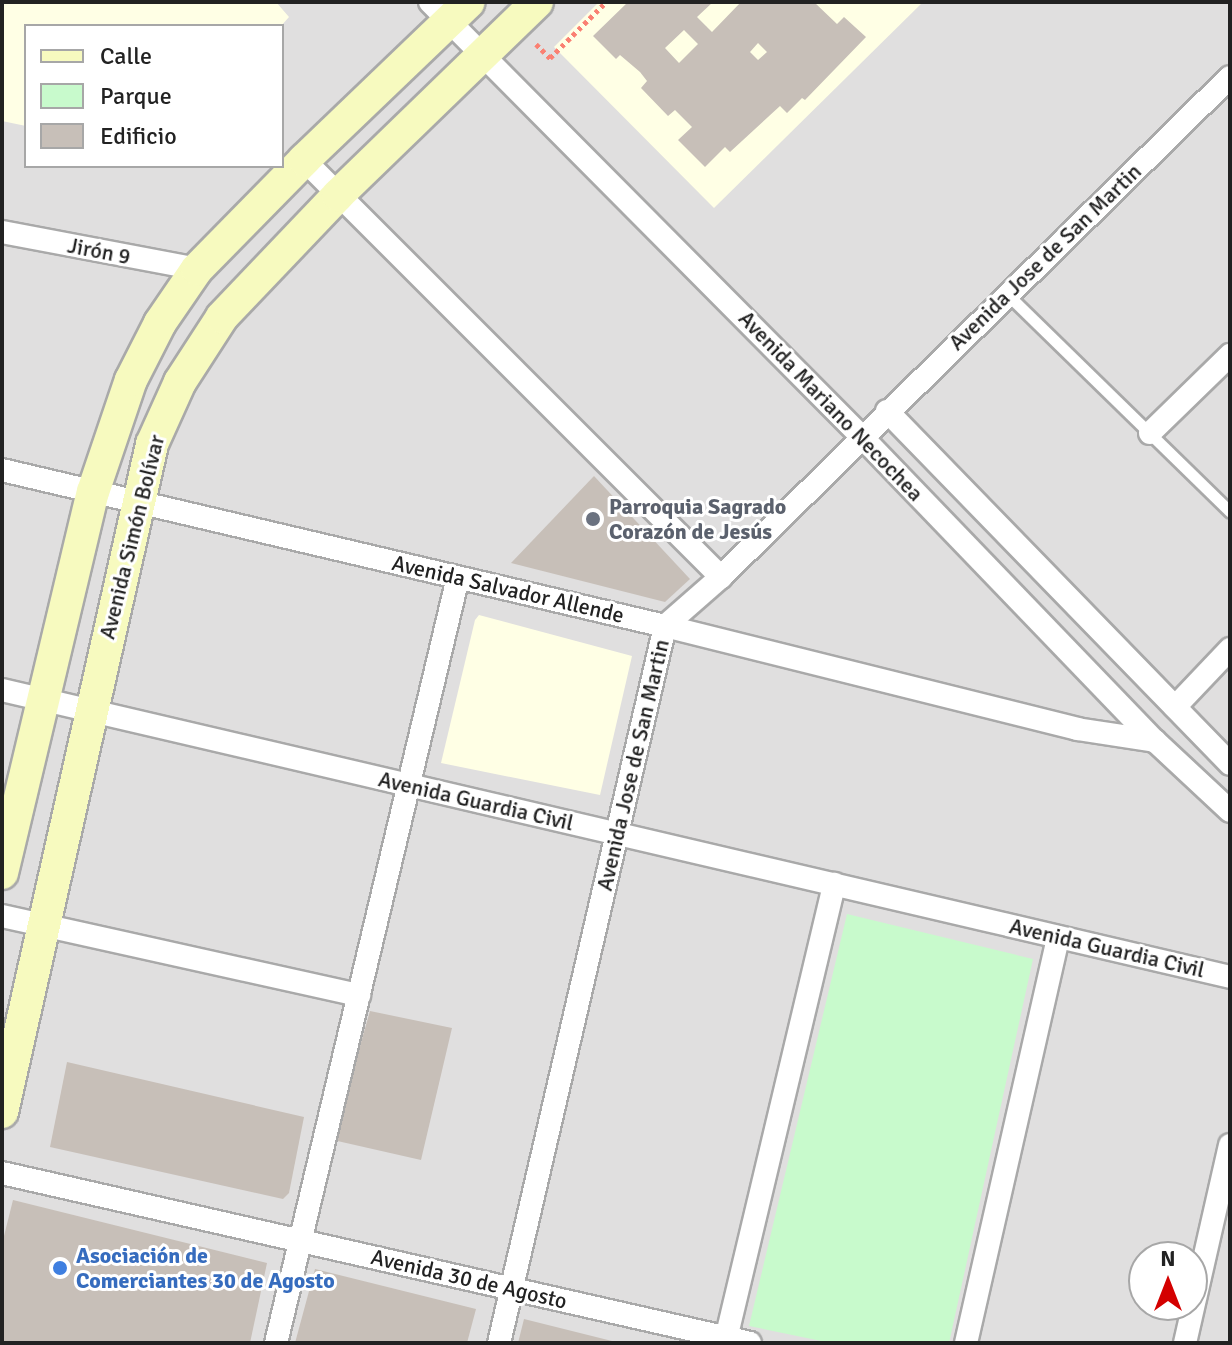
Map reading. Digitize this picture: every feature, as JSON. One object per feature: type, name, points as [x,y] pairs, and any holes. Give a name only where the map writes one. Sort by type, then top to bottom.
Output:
[{"type":"street","name":"Avenida Simón Bolívar","points":[[2,1112],[152,444],[180,382],[214,330],[338,195],[537,2]]},
{"type":"street","name":"Avenida Simón Bolívar","points":[[2,873],[93,492],[131,380],[160,323],[197,269],[449,8]]},
{"type":"street","name":"Avenida Mariano Necochea","points":[[449,8],[483,55],[862,437],[1155,741],[1230,811]]},
{"type":"street","name":"Avenida Jose de San Martin","points":[[499,1343],[665,626],[721,577],[1230,77]]},
{"type":"street","points":[[304,160],[721,577]]},
{"type":"street","name":"Jirón 9","points":[[2,232],[197,269]]},
{"type":"street","points":[[1150,433],[1230,355]]},
{"type":"street","name":"Avenida Mariano Necochea","points":[[887,411],[1230,764]]},
{"type":"street","name":"Avenida Salvador Allende","points":[[2,470],[665,626],[1077,729],[1155,741]]},
{"type":"street","points":[[276,1343],[458,577]]},
{"type":"street","points":[[1175,707],[1230,649]]},
{"type":"street","name":"Avenida Guardia Civil","points":[[2,690],[1230,977]]},
{"type":"street","points":[[726,1340],[834,884]]},
{"type":"street","points":[[2,916],[359,995]]},
{"type":"street","points":[[966,1343],[1058,937]]},
{"type":"street","points":[[1185,1343],[1230,1145]]},
{"type":"street","name":"Avenida 30 de Agosto","points":[[2,1173],[750,1343]]},
{"type":"lane","points":[[1007,294],[1230,512]]},
{"type":"shaded area","points":[[2,2],[1230,2],[1230,1343],[2,1343]]},
{"type":"shaded area","points":[[2,2],[276,2],[289,17],[283,24],[24,24],[24,126],[2,121]]},
{"type":"shaded area","points":[[599,2],[923,2],[714,208],[554,47]]},
{"type":"shaded area","points":[[479,615],[632,656],[600,795],[441,763],[475,620]]},
{"type":"green space","points":[[847,914],[1033,959],[949,1343],[831,1343],[749,1326]]},
{"type":"building","points":[[628,2],[713,2],[697,17],[712,32],[741,2],[814,2],[837,24],[844,17],[866,37],[805,100],[802,98],[787,113],[780,106],[730,152],[725,147],[705,167],[678,140],[692,127],[675,110],[668,116],[641,88],[647,81],[640,72],[620,55],[616,59],[593,36]],"holes":[[[684,30],[698,44],[679,63],[665,48]],[[758,43],[767,52],[758,60],[750,52]]]},
{"type":"building","name":"Parroquia Sagrado Corazón de Jesús","points":[[594,476],[690,579],[665,602],[511,563]]},
{"type":"building","points":[[370,1011],[452,1028],[421,1160],[333,1140]]},
{"type":"building","points":[[67,1062],[304,1117],[289,1193],[283,1199],[50,1147]]},
{"type":"building","points":[[13,1200],[267,1263],[250,1343],[2,1343],[2,1244]]},
{"type":"building","points":[[315,1269],[476,1309],[467,1343],[295,1343]]},
{"type":"building","points":[[524,1319],[616,1342],[616,1343],[518,1343]]},
{"type":"place","name":"Parroquia Sagrado Corazón de Jesús","points":[[593,519]]},
{"type":"place","name":"Asociación de Comerciantes 30 de Agosto","points":[[60,1268]]}]
